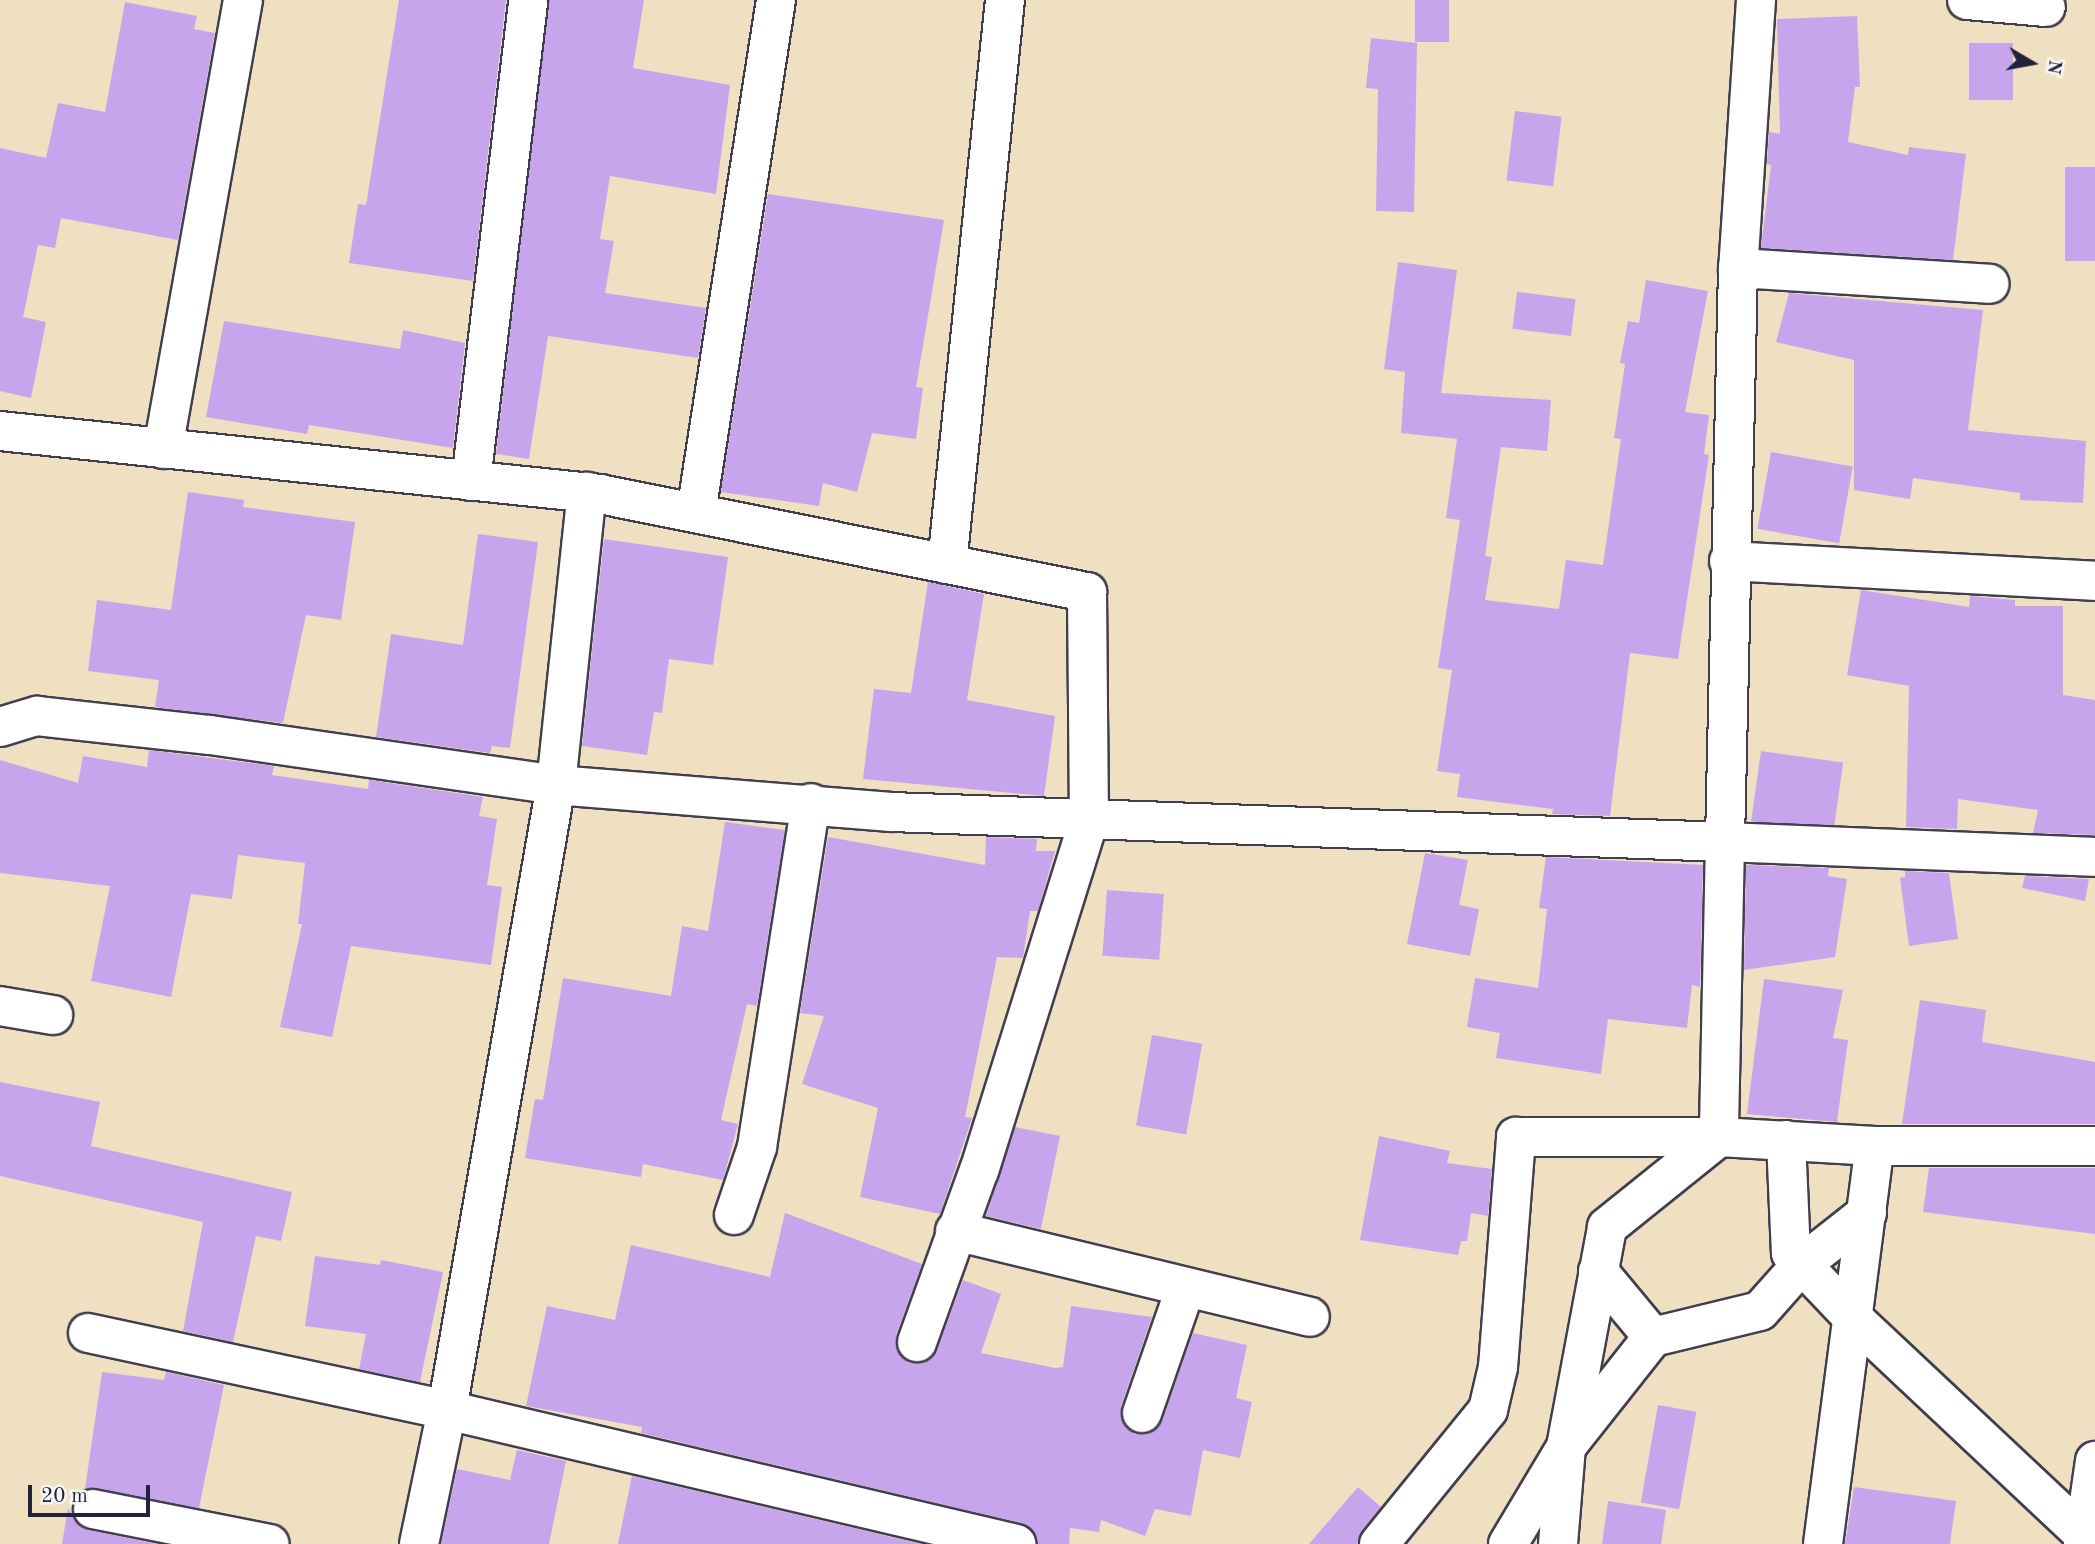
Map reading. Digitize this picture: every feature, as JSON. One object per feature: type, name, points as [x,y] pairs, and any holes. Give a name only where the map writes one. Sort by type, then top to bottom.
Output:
[{"type":"street","points":[[163,449],[243,0]]},
{"type":"street","points":[[471,481],[527,0]]},
{"type":"street","points":[[696,513],[776,0]]},
{"type":"street","points":[[947,564],[1005,0]]},
{"type":"street","points":[[1719,1137],[1729,561],[1738,268],[1756,0]]},
{"type":"street","points":[[1967,0],[2046,7]]},
{"type":"street","points":[[1738,268],[1989,284]]},
{"type":"street","points":[[0,431],[587,492],[1087,592],[1089,820],[979,1170],[917,1342]]},
{"type":"street","points":[[419,1544],[447,1410],[556,785],[587,492]]},
{"type":"street","points":[[1729,561],[2095,581]]},
{"type":"street","points":[[0,727],[37,716],[210,735],[556,785],[811,803],[891,812],[2095,856]]},
{"type":"street","points":[[734,1215],[757,1147],[811,803]]},
{"type":"street","points":[[0,1006],[53,1015]]},
{"type":"street","points":[[1558,1544],[1566,1447],[1607,1227],[1719,1137]]},
{"type":"street","points":[[1379,1544],[1488,1410],[1498,1367],[1517,1138],[1719,1137],[1875,1146],[2095,1146]]},
{"type":"street","points":[[1786,1140],[1791,1253],[1853,1318],[2084,1540]]},
{"type":"street","points":[[1823,1544],[1875,1146]]},
{"type":"street","points":[[1508,1544],[1566,1447],[1653,1337],[1760,1311],[1801,1265],[1867,1213]]},
{"type":"street","points":[[955,1231],[1310,1317]]},
{"type":"street","points":[[1598,1271],[1653,1337]]},
{"type":"street","points":[[1142,1413],[1186,1287]]},
{"type":"street","points":[[88,1334],[447,1410],[1016,1544]]},
{"type":"street","points":[[2084,1540],[2095,1461]]},
{"type":"street","points":[[93,1509],[270,1544]]},
{"type":"building","points":[[399,0],[506,0],[473,281],[349,263],[358,204],[366,205]]},
{"type":"building","points":[[549,0],[644,0],[633,68],[730,85],[716,194],[610,176],[600,239],[614,241],[605,293],[706,308],[698,358],[548,336],[529,459],[496,454]]},
{"type":"building","points":[[1415,0],[1449,0],[1449,42],[1415,42]]},
{"type":"building","points":[[125,2],[197,16],[194,29],[215,33],[178,240],[61,218],[55,248],[38,245],[23,317],[46,322],[31,398],[0,391],[0,148],[46,158],[58,103],[105,112]]},
{"type":"building","points":[[1857,16],[1860,87],[1855,87],[1848,142],[1908,155],[1909,147],[1966,154],[1953,260],[1761,248],[1771,165],[1767,164],[1769,132],[1780,134],[1777,19]]},
{"type":"building","points":[[1371,38],[1417,43],[1414,212],[1376,211],[1378,89],[1366,88]]},
{"type":"building","points":[[1969,43],[2013,43],[2013,100],[1969,100]]},
{"type":"building","points":[[1515,111],[1562,117],[1553,186],[1506,180]]},
{"type":"building","points":[[2065,167],[2095,167],[2095,261],[2065,261]]},
{"type":"building","points":[[768,194],[944,220],[916,387],[923,388],[916,439],[872,433],[857,492],[823,483],[819,506],[721,492]]},
{"type":"building","points":[[1398,262],[1457,270],[1441,393],[1551,400],[1547,451],[1501,447],[1485,556],[1492,557],[1485,600],[1559,609],[1566,560],[1603,565],[1621,439],[1614,438],[1625,364],[1620,363],[1628,321],[1639,323],[1646,280],[1708,291],[1685,412],[1709,415],[1704,454],[1709,455],[1678,659],[1630,653],[1610,816],[1552,814],[1553,809],[1457,797],[1460,774],[1437,771],[1452,670],[1438,668],[1460,520],[1446,518],[1457,439],[1401,433],[1405,372],[1384,369]]},
{"type":"building","points":[[1517,292],[1576,299],[1571,336],[1512,329]]},
{"type":"building","points":[[1789,293],[1983,310],[1968,430],[2086,441],[2083,503],[2020,500],[2020,493],[1913,478],[1910,499],[1854,490],[1854,360],[1776,342]]},
{"type":"building","points":[[224,321],[400,349],[403,330],[465,343],[453,448],[309,425],[307,434],[206,417]]},
{"type":"building","points":[[1771,452],[1853,466],[1839,543],[1757,529]]},
{"type":"building","points":[[188,492],[244,500],[243,507],[355,522],[341,620],[306,615],[283,723],[155,707],[159,680],[88,671],[97,600],[171,610]]},
{"type":"building","points":[[478,534],[538,542],[510,748],[492,746],[490,753],[376,737],[391,634],[463,645]]},
{"type":"building","points":[[604,539],[728,557],[713,665],[669,659],[662,713],[654,712],[647,755],[582,746]]},
{"type":"building","points":[[928,582],[984,594],[967,700],[1055,716],[1044,796],[863,779],[874,689],[911,693]]},
{"type":"building","points":[[1861,590],[1969,607],[1970,596],[2015,600],[2015,606],[2063,606],[2063,695],[2095,700],[2095,835],[2033,833],[2038,810],[1958,799],[1957,829],[1906,827],[1909,686],[1847,675]]},
{"type":"building","points":[[149,750],[274,766],[272,775],[368,789],[369,780],[483,797],[479,816],[497,819],[487,885],[502,887],[491,965],[351,946],[332,1037],[280,1027],[302,924],[298,924],[305,863],[238,855],[232,899],[191,894],[171,997],[91,981],[110,886],[0,873],[0,760],[78,783],[83,756],[147,767]]},
{"type":"building","points":[[1761,751],[1843,763],[1833,833],[1751,821]]},
{"type":"building","points":[[725,822],[785,830],[757,1006],[747,1004],[721,1120],[738,1124],[723,1180],[643,1164],[641,1177],[525,1158],[535,1099],[543,1100],[563,978],[671,996],[682,926],[708,931]]},
{"type":"building","points":[[828,837],[985,865],[986,837],[1037,839],[1036,851],[1055,851],[1038,911],[1030,911],[1023,958],[997,957],[965,1117],[972,1118],[940,1214],[860,1197],[878,1108],[802,1084],[824,1016],[800,1013]]},
{"type":"building","points":[[1425,853],[1468,860],[1459,905],[1479,909],[1470,956],[1407,944]]},
{"type":"building","points":[[1546,857],[1703,865],[1700,987],[1692,985],[1687,1028],[1608,1019],[1601,1074],[1496,1058],[1500,1033],[1467,1027],[1475,978],[1538,988],[1547,909],[1539,908]]},
{"type":"building","points":[[1746,865],[1829,868],[1828,876],[1847,879],[1835,957],[1744,970]]},
{"type":"building","points":[[1905,871],[1949,873],[1958,939],[1909,946],[1900,878],[1905,877]]},
{"type":"building","points":[[2025,876],[2089,879],[2085,901],[2022,888]]},
{"type":"building","points":[[1107,890],[1164,894],[1159,960],[1102,956]]},
{"type":"building","points":[[1764,979],[1843,990],[1833,1038],[1848,1040],[1837,1122],[1747,1114]]},
{"type":"building","points":[[1920,1000],[1986,1010],[1982,1042],[2095,1062],[2095,1124],[1902,1124]]},
{"type":"building","points":[[1152,1035],[1202,1044],[1186,1134],[1136,1126]]},
{"type":"building","points":[[0,1082],[100,1102],[91,1146],[292,1192],[281,1241],[256,1236],[233,1342],[183,1331],[203,1222],[0,1176]]},
{"type":"building","points":[[1015,1127],[1060,1136],[1041,1229],[986,1216]]},
{"type":"building","points":[[1379,1136],[1450,1151],[1447,1163],[1492,1169],[1488,1216],[1471,1213],[1467,1241],[1461,1241],[1458,1255],[1360,1240]]},
{"type":"building","points":[[1929,1168],[2095,1168],[2095,1234],[1923,1212]]},
{"type":"building","points":[[785,1213],[922,1264],[896,1335],[900,1356],[910,1363],[931,1359],[937,1350],[963,1280],[1001,1294],[981,1353],[1055,1368],[1063,1367],[1071,1306],[1152,1317],[1121,1406],[1125,1427],[1135,1434],[1147,1434],[1162,1421],[1193,1333],[1247,1345],[1236,1398],[1252,1402],[1240,1458],[1203,1450],[1191,1516],[1155,1509],[1145,1536],[1101,1520],[1099,1532],[1070,1528],[1069,1544],[1037,1544],[1031,1529],[1021,1523],[641,1433],[642,1427],[526,1406],[547,1306],[615,1320],[631,1245],[770,1277]]},
{"type":"building","points":[[315,1256],[380,1265],[381,1260],[443,1272],[420,1382],[359,1369],[366,1334],[305,1326]]},
{"type":"building","points":[[102,1372],[164,1380],[166,1372],[224,1385],[199,1508],[85,1489]]},
{"type":"building","points":[[1658,1405],[1696,1412],[1679,1509],[1641,1502]]},
{"type":"building","points":[[517,1450],[566,1461],[549,1544],[441,1544],[457,1469],[510,1480]]},
{"type":"building","points":[[632,1476],[921,1544],[618,1544]]},
{"type":"building","points":[[1358,1487],[1381,1507],[1362,1530],[1358,1544],[1309,1544]]},
{"type":"building","points":[[1854,1487],[1956,1501],[1950,1544],[1845,1544]]},
{"type":"building","points":[[1608,1501],[1666,1510],[1661,1544],[1602,1544]]},
{"type":"building","points":[[68,1508],[78,1525],[88,1530],[157,1544],[62,1544]]}]
